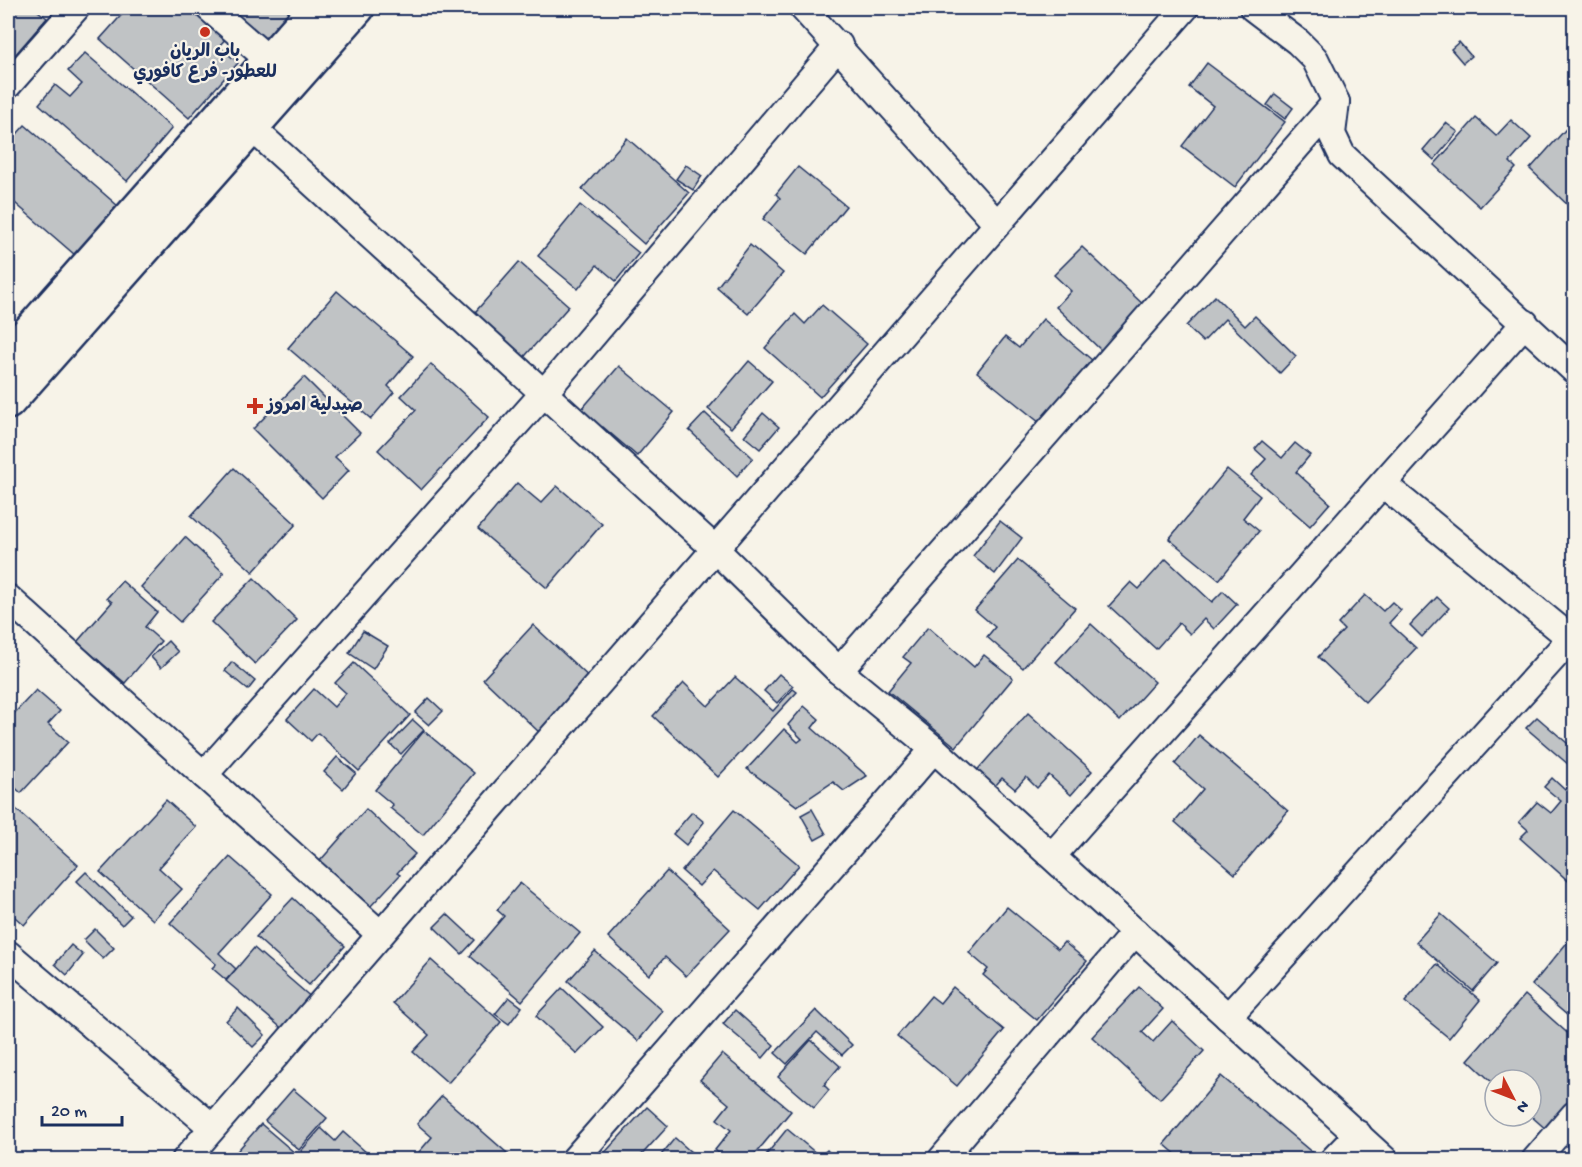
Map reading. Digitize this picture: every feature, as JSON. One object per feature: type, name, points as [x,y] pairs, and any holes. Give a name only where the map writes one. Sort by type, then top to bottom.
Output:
[{"type":"street","points":[[8,85],[76,8]]},
{"type":"street","points":[[209,8],[269,60]]},
{"type":"street","points":[[8,402],[240,118],[269,60],[316,8]]},
{"type":"street","points":[[8,356],[240,118],[357,8]]},
{"type":"street","points":[[803,8],[839,45],[997,224]]},
{"type":"street","points":[[184,1160],[1185,8]]},
{"type":"street","points":[[1253,8],[1298,42],[1315,59],[1336,102],[1332,134],[1342,156],[1575,370]]},
{"type":"street","points":[[204,775],[544,393],[839,45]]},
{"type":"street","points":[[839,671],[1336,102]]},
{"type":"street","points":[[240,118],[715,549],[839,671],[934,749],[1385,1160]]},
{"type":"street","points":[[1052,856],[1525,323]]},
{"type":"street","points":[[1228,1017],[1574,638],[1383,484]]},
{"type":"street","points":[[8,598],[380,934]]},
{"type":"street","points":[[574,1160],[934,749]]},
{"type":"street","points":[[952,1155],[1135,932]]},
{"type":"street","points":[[8,954],[212,1127]]},
{"type":"street","points":[[1535,1160],[1575,1115]]},
{"type":"street","points":[[1333,1160],[1358,1134]]},
{"type":"building","points":[[8,8],[34,8],[47,18],[8,63]]},
{"type":"building","points":[[124,8],[200,8],[230,34],[219,46],[238,63],[189,118],[100,39],[126,10]]},
{"type":"building","points":[[227,8],[304,8],[268,46]]},
{"type":"building","points":[[1459,42],[1471,56],[1463,63],[1451,49]]},
{"type":"building","points":[[85,53],[172,128],[127,181],[39,104],[55,85],[70,97],[82,84],[68,71]]},
{"type":"building","points":[[1207,63],[1285,122],[1235,187],[1182,146],[1213,106],[1189,87]]},
{"type":"building","points":[[1275,94],[1293,108],[1285,119],[1267,105]]},
{"type":"building","points":[[1476,118],[1496,136],[1511,120],[1531,138],[1510,162],[1516,168],[1480,207],[1434,165]]},
{"type":"building","points":[[1574,120],[1574,211],[1530,169]]},
{"type":"building","points":[[1446,123],[1458,132],[1434,160],[1423,150]]},
{"type":"building","points":[[25,125],[118,206],[75,255],[8,197],[8,144]]},
{"type":"building","points":[[627,138],[689,193],[644,244],[582,189]]},
{"type":"building","points":[[686,165],[702,176],[693,190],[676,179]]},
{"type":"building","points":[[798,167],[846,206],[807,254],[763,219],[780,198],[776,194]]},
{"type":"building","points":[[580,205],[639,253],[616,281],[597,265],[578,289],[538,256]]},
{"type":"building","points":[[750,245],[783,273],[748,314],[717,287]]},
{"type":"building","points":[[1082,247],[1147,308],[1104,353],[1056,307],[1071,291],[1054,275]]},
{"type":"building","points":[[519,262],[569,306],[519,363],[469,319]]},
{"type":"building","points":[[337,291],[413,356],[388,386],[394,392],[371,419],[288,348]]},
{"type":"building","points":[[1215,296],[1245,326],[1255,316],[1296,356],[1280,373],[1225,319],[1203,342],[1186,326]]},
{"type":"building","points":[[822,305],[867,344],[820,397],[765,348],[795,314],[805,324]]},
{"type":"building","points":[[1043,319],[1092,360],[1040,423],[977,372],[1005,337],[1019,348]]},
{"type":"building","points":[[749,361],[772,381],[731,428],[708,409]]},
{"type":"building","points":[[431,364],[489,417],[421,490],[378,450],[416,410],[401,396]]},
{"type":"building","points":[[619,366],[674,412],[637,456],[603,427],[595,435],[575,417]]},
{"type":"building","points":[[304,377],[360,433],[335,457],[349,470],[322,498],[253,429]]},
{"type":"building","points":[[705,413],[753,458],[737,476],[689,430]]},
{"type":"building","points":[[763,413],[779,427],[760,449],[744,436]]},
{"type":"building","points":[[1262,441],[1282,458],[1295,443],[1310,455],[1296,472],[1330,503],[1310,526],[1251,475],[1266,459],[1255,449]]},
{"type":"building","points":[[234,468],[296,524],[253,572],[191,516]]},
{"type":"building","points":[[1227,469],[1260,496],[1243,518],[1259,531],[1219,580],[1169,539]]},
{"type":"building","points":[[517,483],[541,503],[557,486],[602,524],[547,588],[478,529]]},
{"type":"building","points":[[1000,521],[1022,538],[995,574],[973,556]]},
{"type":"building","points":[[185,537],[224,573],[180,622],[141,587]]},
{"type":"building","points":[[1166,559],[1212,602],[1223,591],[1237,604],[1214,629],[1204,619],[1190,634],[1179,623],[1156,649],[1109,606],[1131,582],[1139,589]]},
{"type":"building","points":[[1018,560],[1075,608],[1023,668],[987,637],[995,627],[975,610]]},
{"type":"building","points":[[254,578],[297,620],[255,664],[211,622]]},
{"type":"building","points":[[122,581],[157,612],[145,627],[161,641],[125,683],[77,642],[112,602],[107,598]]},
{"type":"building","points":[[1365,595],[1383,611],[1392,602],[1401,610],[1389,623],[1416,648],[1365,702],[1318,657],[1344,630],[1338,624]]},
{"type":"building","points":[[1437,597],[1449,608],[1422,637],[1410,625]]},
{"type":"building","points":[[1091,624],[1155,682],[1120,721],[1056,662]]},
{"type":"building","points":[[533,625],[592,680],[541,734],[483,679]]},
{"type":"building","points":[[928,627],[974,667],[984,655],[1013,678],[956,747],[888,691],[911,663],[903,657]]},
{"type":"building","points":[[363,631],[388,646],[373,669],[349,653]]},
{"type":"building","points":[[168,641],[178,652],[161,668],[151,657]]},
{"type":"building","points":[[232,662],[255,681],[248,690],[225,671]]},
{"type":"building","points":[[354,663],[410,715],[359,771],[318,733],[311,741],[287,719],[314,689],[334,707],[346,693],[335,683]]},
{"type":"building","points":[[779,674],[793,686],[777,703],[764,691]]},
{"type":"building","points":[[735,677],[773,711],[793,689],[797,692],[718,777],[653,716],[684,683],[708,706]]},
{"type":"building","points":[[36,690],[60,711],[48,724],[68,742],[21,793],[8,781],[8,720]]},
{"type":"building","points":[[429,698],[443,711],[429,725],[415,713]]},
{"type":"building","points":[[804,706],[819,719],[812,728],[867,776],[844,791],[833,782],[797,806],[747,769],[784,729],[798,742],[802,739],[788,725]]},
{"type":"building","points":[[1028,713],[1092,771],[1071,795],[1049,775],[1037,788],[1026,777],[1015,789],[1002,778],[990,792],[972,776]]},
{"type":"building","points":[[1537,717],[1574,749],[1574,759],[1569,765],[1526,728]]},
{"type":"building","points":[[413,720],[424,730],[401,754],[390,744]]},
{"type":"building","points":[[424,731],[474,773],[423,835],[390,808],[393,805],[375,790]]},
{"type":"building","points":[[1199,735],[1288,811],[1235,874],[1175,822],[1203,789],[1175,764]]},
{"type":"building","points":[[337,757],[356,773],[343,789],[324,772]]},
{"type":"building","points":[[1552,778],[1565,790],[1574,782],[1574,886],[1520,838],[1528,830],[1519,822],[1537,802],[1551,813],[1561,801],[1544,787]]},
{"type":"building","points":[[166,800],[196,827],[159,868],[182,889],[153,920],[100,872]]},
{"type":"building","points":[[8,802],[78,865],[24,925],[8,911],[8,903],[11,899],[8,896]]},
{"type":"building","points":[[366,809],[415,854],[397,873],[400,875],[369,908],[319,862]]},
{"type":"building","points":[[812,809],[826,834],[815,840],[801,815]]},
{"type":"building","points":[[734,810],[799,865],[760,910],[713,871],[699,886],[682,871]]},
{"type":"building","points":[[692,812],[704,822],[686,845],[673,834]]},
{"type":"building","points":[[230,857],[272,894],[219,953],[236,969],[226,980],[212,968],[216,964],[170,923]]},
{"type":"building","points":[[667,871],[730,929],[686,976],[665,957],[649,975],[608,937]]},
{"type":"building","points":[[86,872],[131,916],[122,925],[77,881]]},
{"type":"building","points":[[520,883],[580,933],[522,1001],[470,956],[504,916],[497,910]]},
{"type":"building","points":[[293,898],[345,946],[309,985],[256,937]]},
{"type":"building","points":[[1007,907],[1058,949],[1064,942],[1087,961],[1037,1020],[983,975],[988,969],[969,953]]},
{"type":"building","points":[[447,914],[475,940],[462,954],[434,927]]},
{"type":"building","points":[[1441,914],[1497,963],[1473,991],[1416,942]]},
{"type":"building","points":[[95,929],[114,948],[103,959],[84,940]]},
{"type":"building","points":[[1570,939],[1574,943],[1574,1021],[1532,985]]},
{"type":"building","points":[[71,945],[83,955],[67,975],[55,964]]},
{"type":"building","points":[[254,948],[313,999],[285,1031],[226,981]]},
{"type":"building","points":[[595,951],[663,1011],[638,1041],[568,981]]},
{"type":"building","points":[[431,960],[501,1022],[448,1083],[413,1052],[429,1035],[393,1003]]},
{"type":"building","points":[[1437,964],[1480,1000],[1449,1038],[1405,1002]]},
{"type":"building","points":[[953,987],[1004,1030],[957,1086],[897,1036],[931,996],[940,1003]]},
{"type":"building","points":[[1139,987],[1163,1009],[1142,1032],[1153,1042],[1172,1021],[1204,1051],[1160,1099],[1092,1037]]},
{"type":"building","points":[[562,988],[603,1027],[577,1054],[536,1016]]},
{"type":"building","points":[[1525,995],[1574,1039],[1574,1101],[1548,1131],[1543,1127],[1543,1068],[1483,1068],[1483,1074],[1468,1060]]},
{"type":"building","points":[[509,997],[522,1007],[509,1024],[495,1014]]},
{"type":"building","points":[[238,1008],[265,1035],[253,1047],[226,1021]]},
{"type":"building","points":[[735,1010],[774,1045],[763,1058],[723,1024]]},
{"type":"building","points":[[816,1010],[852,1045],[842,1055],[817,1032],[787,1064],[775,1053]]},
{"type":"building","points":[[811,1040],[840,1066],[824,1085],[829,1090],[814,1108],[778,1077]]},
{"type":"building","points":[[722,1054],[791,1111],[750,1160],[727,1160],[715,1150],[731,1130],[717,1119],[729,1104],[700,1080]]},
{"type":"building","points":[[1221,1076],[1321,1160],[1179,1160],[1180,1158],[1164,1144]]},
{"type":"building","points":[[293,1089],[327,1118],[299,1150],[265,1121]]},
{"type":"building","points":[[442,1096],[515,1160],[412,1160],[432,1137],[417,1124]]},
{"type":"building","points":[[647,1107],[668,1126],[637,1160],[598,1160]]},
{"type":"building","points":[[261,1124],[303,1160],[235,1160],[232,1157]]},
{"type":"building","points":[[321,1128],[335,1141],[343,1132],[375,1160],[311,1160],[301,1151]]},
{"type":"building","points":[[787,1129],[817,1154],[812,1160],[789,1160],[783,1155],[780,1160],[762,1160]]},
{"type":"building","points":[[675,1138],[700,1160],[657,1160]]},
{"type":"building","points":[[827,1150],[836,1160],[816,1160]]},
{"type":"place","name":"باب الريان للعطور- فرع كافوري","points":[[205,32]]},
{"type":"place","name":"صيدلية امروز","points":[[255,406]]}]
